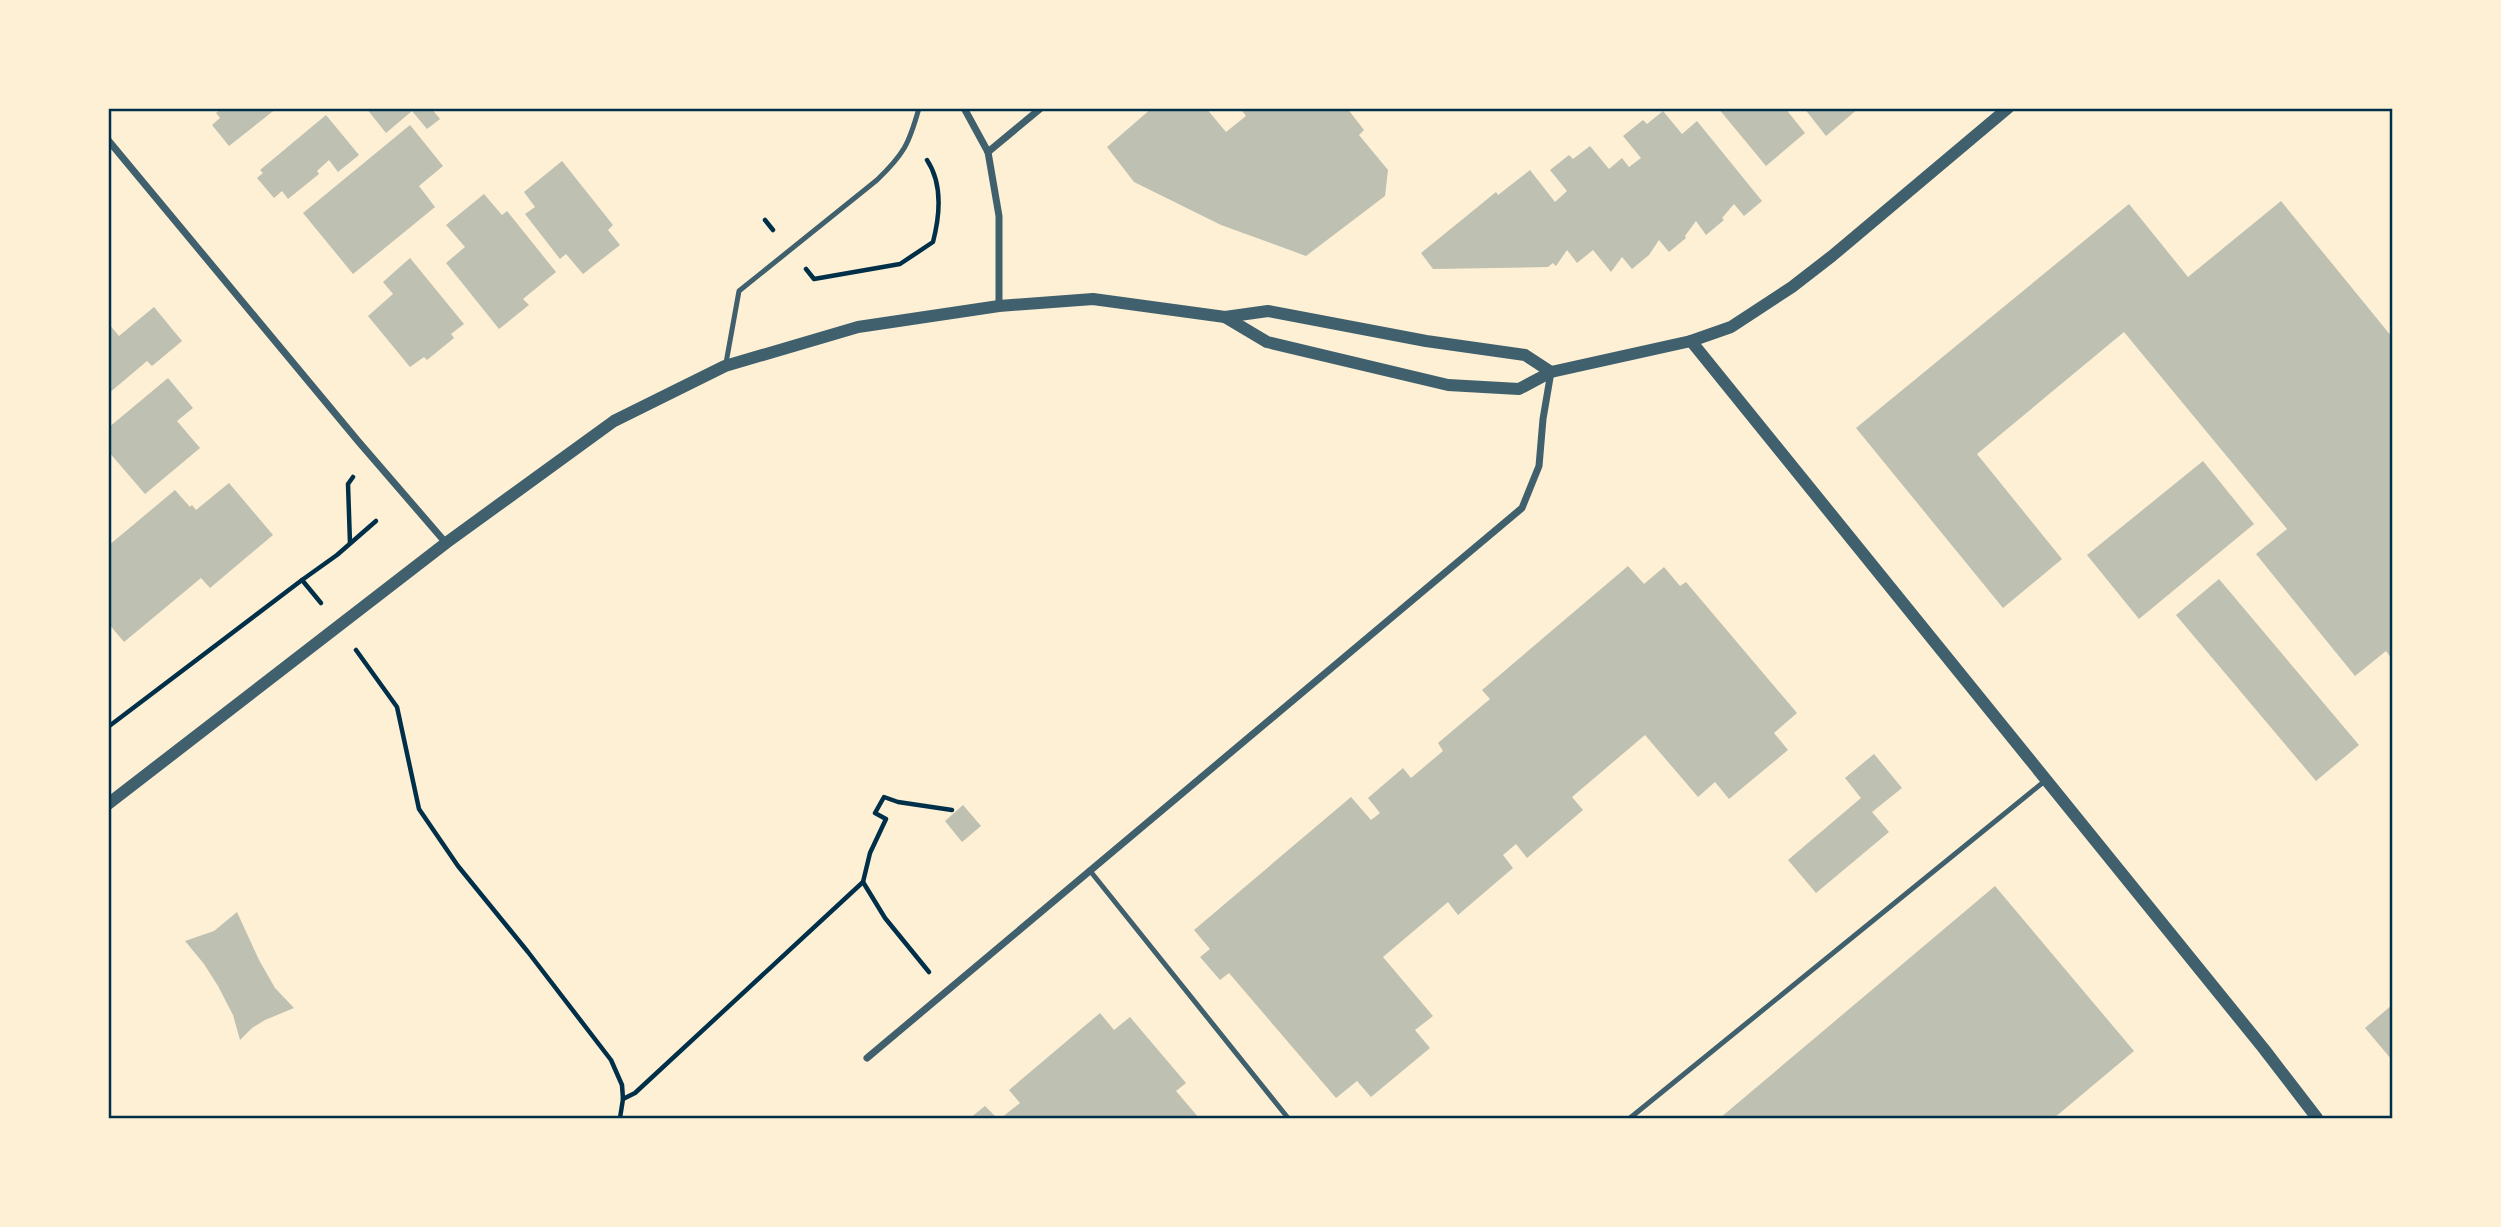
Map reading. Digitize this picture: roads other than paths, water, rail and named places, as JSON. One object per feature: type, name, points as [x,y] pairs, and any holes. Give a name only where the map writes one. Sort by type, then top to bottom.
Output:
[{"type":"street","points":[[964,108],[988,152],[999,216],[999,306]]},
{"type":"street","points":[[988,152],[1041,108]]},
{"type":"street","points":[[1225,317],[1266,342],[1448,385],[1518,389],[1551,372],[1692,341],[1731,327],[1792,287],[1832,256],[2007,108]]},
{"type":"street","points":[[108,140],[446,543]]},
{"type":"street","points":[[108,804],[446,543],[614,421],[725,366],[858,327],[999,306],[1093,299],[1225,317],[1268,311],[1426,341],[1525,355],[1551,372]]},
{"type":"street","points":[[1692,341],[2317,1118]]},
{"type":"street","points":[[867,1058],[1522,508],[1539,466],[1551,372]]},
{"type":"lane","points":[[725,366],[739,290],[896,162],[909,144],[919,108]]},
{"type":"lane","points":[[1630,1118],[2046,780]]},
{"type":"lane","points":[[1091,872],[1288,1118]]}]
